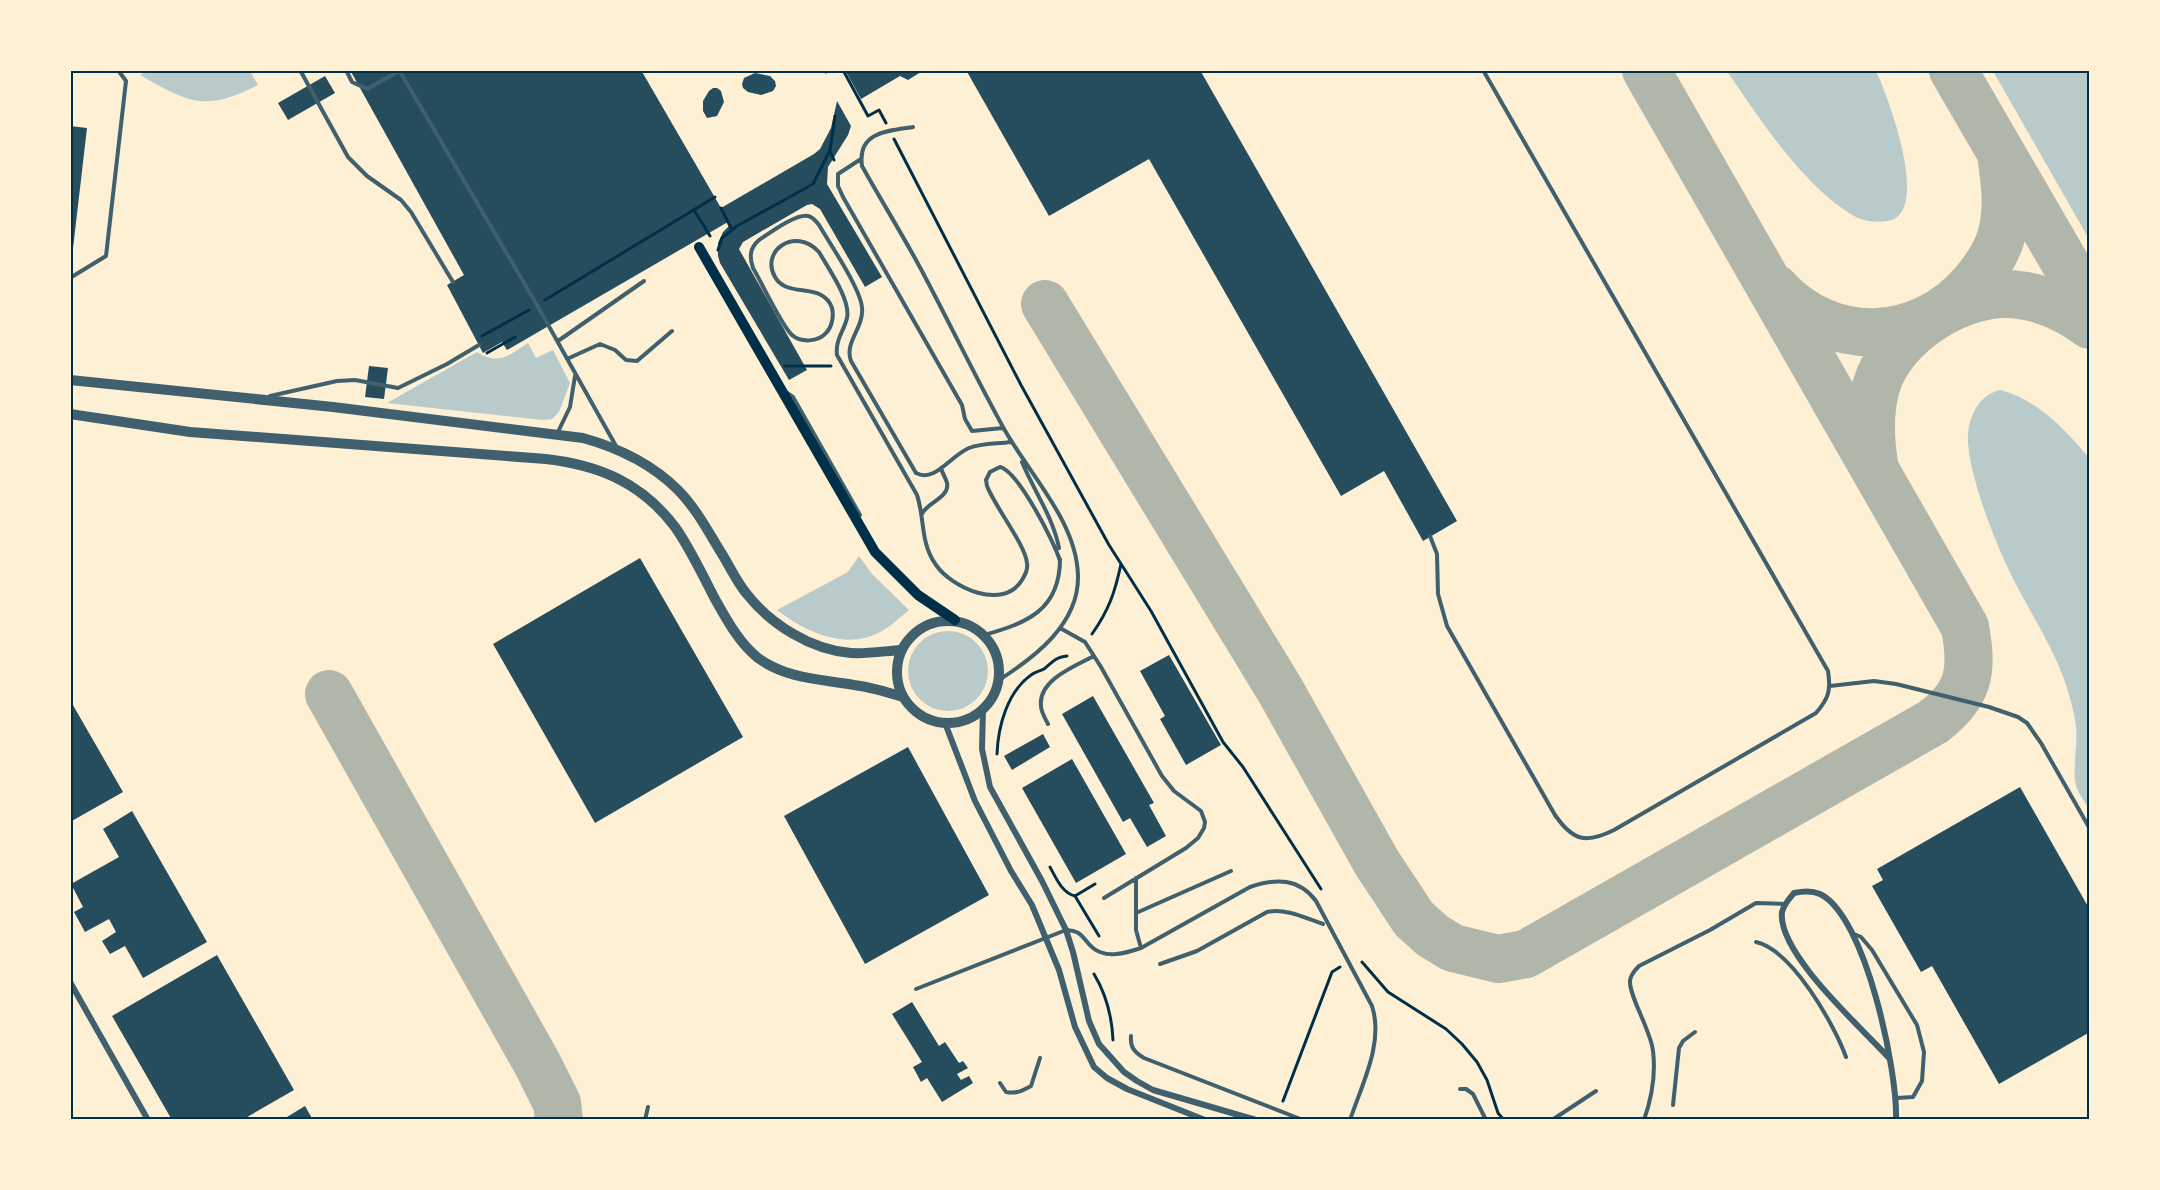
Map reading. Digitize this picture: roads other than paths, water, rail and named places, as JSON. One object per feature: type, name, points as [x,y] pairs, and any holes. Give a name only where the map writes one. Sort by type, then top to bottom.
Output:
[{"type":"main road","points":[[699,247],[875,552],[918,595],[955,620]]},
{"type":"street","points":[[70,380],[257,399],[583,438],[618,449],[637,457],[679,490],[693,508],[744,591],[777,623],[813,643],[838,651],[864,653],[901,650]]},
{"type":"street","points":[[70,414],[190,432],[546,459],[572,462],[606,473],[631,485],[652,502],[675,528],[727,619],[745,646],[757,657],[793,676],[856,685],[903,697]]},
{"type":"street","points":[[955,620],[970,625],[984,635],[994,648],[999,663],[999,680],[994,696],[983,709],[972,717],[959,722],[945,723],[931,720],[919,714],[903,697],[897,678],[897,664],[901,650],[910,637],[923,627],[938,621],[955,620]]},
{"type":"street","points":[[983,709],[982,749],[990,787],[1042,881],[1066,930],[1089,1022],[1099,1044],[1110,1059],[1137,1082],[1153,1090],[1256,1119]]},
{"type":"street","points":[[945,723],[975,801],[1011,871],[1032,905],[1059,970],[1075,1027],[1094,1067],[1107,1078],[1127,1089],[1205,1119]]},
{"type":"street","points":[[1889,1058],[1842,1009],[1791,947],[1783,928],[1782,914],[1785,904],[1794,893],[1808,890],[1822,895],[1834,904],[1851,932],[1882,1014],[1897,1098],[1896,1119]]},
{"type":"street","points":[[70,982],[148,1119]]},
{"type":"lane","points":[[70,278],[106,256],[126,81],[117,70]]},
{"type":"lane","points":[[300,70],[348,158],[367,176],[401,200],[411,212],[453,282]]},
{"type":"lane","points":[[346,70],[352,82],[367,89],[399,70],[558,341],[618,449]]},
{"type":"lane","points":[[1430,536],[1437,554],[1438,594],[1447,626],[1555,815],[1572,835],[1587,839],[1605,834],[1816,713],[1827,697],[1830,686],[1828,671],[1483,70]]},
{"type":"lane","points":[[913,127],[890,130],[869,140],[862,147],[862,166],[922,271],[1019,456],[1055,529],[1060,561],[1059,578],[1045,605],[1036,614],[1026,622],[984,635]]},
{"type":"lane","points":[[861,159],[838,174],[838,186],[843,197],[962,405],[965,419],[972,431],[1003,428]]},
{"type":"lane","points":[[1011,442],[970,448],[955,456],[934,474],[926,476],[913,470],[854,368],[849,351],[862,319],[861,301],[819,225],[813,218],[798,216],[754,245],[751,252],[753,268],[786,327],[791,334],[801,339],[815,340],[822,337],[832,322],[832,309],[825,297],[818,293],[788,288],[780,284],[773,272],[773,256],[785,243],[796,240],[804,241],[819,252],[845,299],[848,309],[848,316],[837,345],[837,355],[913,488],[920,505],[927,552],[937,567],[963,587],[986,594],[1005,594],[1020,584],[1027,570],[1027,561],[989,492],[986,480],[990,472],[996,468],[1005,468],[1014,477],[1052,538],[1060,561]]},
{"type":"lane","points":[[558,341],[644,281]]},
{"type":"lane","points":[[567,359],[600,344],[615,350],[626,360],[637,361],[672,331]]},
{"type":"lane","points":[[257,399],[337,381],[355,380],[398,388],[479,345]]},
{"type":"lane","points":[[557,435],[570,407],[575,375]]},
{"type":"lane","points":[[999,680],[1036,654],[1060,628],[1077,589],[1077,560],[1064,525],[1037,479],[1019,456]]},
{"type":"lane","points":[[922,515],[925,507],[946,491],[947,483],[941,468]]},
{"type":"lane","points":[[1060,628],[1084,642],[1162,776],[1174,791],[1201,811],[1205,822],[1198,838],[1186,848],[1104,897]]},
{"type":"lane","points":[[1048,724],[1041,708],[1041,696],[1048,685],[1094,656]]},
{"type":"lane","points":[[1830,686],[1874,681],[1896,684],[1989,707],[2018,717],[2027,723],[2041,743],[2090,829]]},
{"type":"lane","points":[[1136,913],[1231,871]]},
{"type":"lane","points":[[1136,878],[1136,930],[1141,948]]},
{"type":"lane","points":[[915,989],[1066,930],[1074,930],[1081,934],[1095,950],[1105,954],[1117,954],[1141,948],[1250,887],[1264,882],[1289,882],[1308,890],[1316,901],[1372,1006],[1377,1021],[1374,1046],[1350,1119]]},
{"type":"lane","points":[[1644,1119],[1654,1084],[1653,1049],[1646,1025],[1630,989],[1629,980],[1639,966],[1756,903],[1785,904]]},
{"type":"lane","points":[[1160,964],[1197,951],[1267,912],[1275,910],[1323,924]]},
{"type":"lane","points":[[1851,932],[1861,937],[1872,950],[1917,1025],[1924,1052],[1922,1081],[1913,1097],[1897,1098]]},
{"type":"lane","points":[[1756,942],[1767,945],[1781,956],[1805,985],[1839,1040],[1846,1057]]},
{"type":"lane","points":[[1673,1105],[1679,1048],[1683,1041],[1695,1032]]},
{"type":"lane","points":[[1131,1036],[1130,1044],[1133,1050],[1144,1058],[1304,1119]]},
{"type":"lane","points":[[1000,1083],[1006,1092],[1012,1093],[1021,1092],[1031,1086],[1040,1058]]},
{"type":"lane","points":[[1460,1089],[1466,1089],[1473,1094],[1486,1119]]},
{"type":"lane","points":[[1552,1119],[1596,1091]]},
{"type":"lane","points":[[645,1119],[648,1107]]}]
